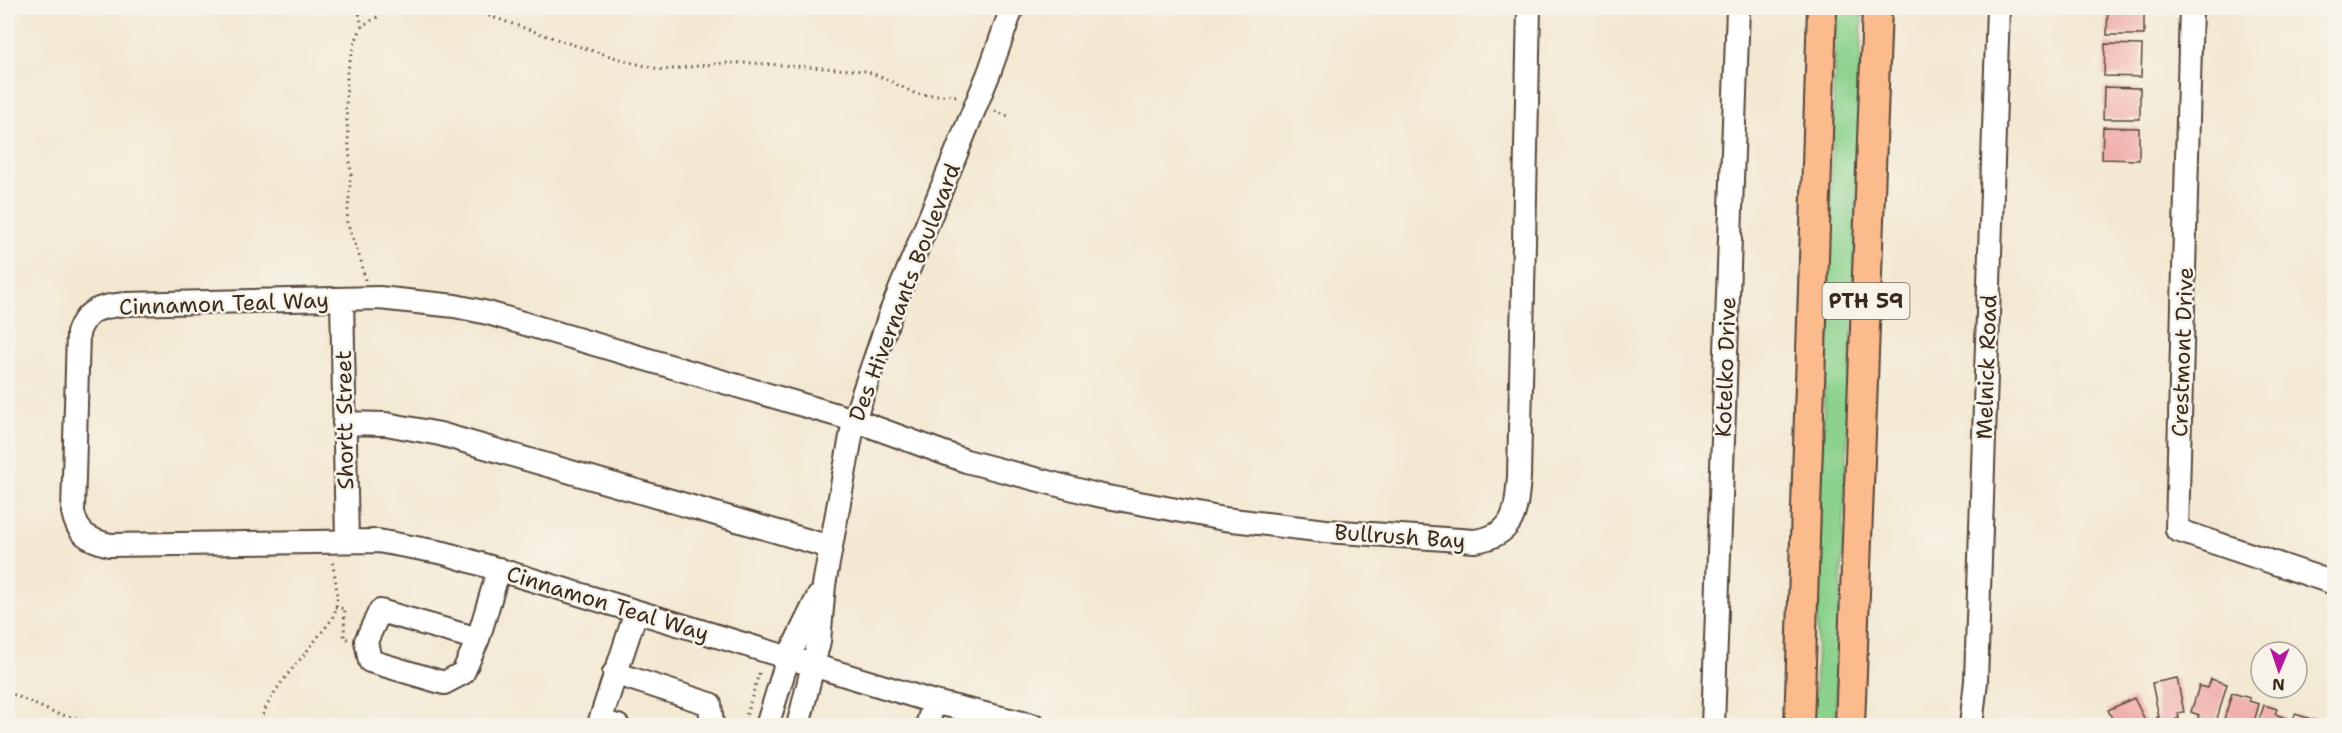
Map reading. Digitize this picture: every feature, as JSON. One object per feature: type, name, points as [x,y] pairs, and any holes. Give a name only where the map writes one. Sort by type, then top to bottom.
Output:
[{"type":"main road","name":"PTH 59","points":[[1799,726],[1822,8]]},
{"type":"main road","name":"PTH 59","points":[[1850,726],[1877,8]]},
{"type":"street","name":"Des Hivernants Boulevard","points":[[798,726],[819,641],[830,547],[854,420],[891,312],[977,104],[1012,8]]},
{"type":"street","name":"Bullrush Bay","points":[[854,420],[966,461],[1097,495],[1154,506],[1224,519],[1326,531],[1475,541],[1490,539],[1504,530],[1513,518],[1519,477],[1529,8]]},
{"type":"street","name":"Kotelko Drive","points":[[1713,726],[1738,8]]},
{"type":"street","name":"Melnick Road","points":[[1971,726],[1976,681],[1998,8]]},
{"type":"street","name":"Crestmont Drive","points":[[2191,8],[2177,530],[2334,583]]},
{"type":"street","name":"Cinnamon Teal Way","points":[[854,420],[488,314],[420,301],[367,298],[125,304],[104,307],[89,313],[78,333],[73,512],[75,525],[81,534],[110,545],[378,541],[444,553],[934,702],[1035,726]]},
{"type":"street","name":"Shortt Street","points":[[338,541],[344,423],[342,299]]},
{"type":"street","points":[[344,423],[386,424],[440,434],[830,547]]},
{"type":"street","points":[[478,639],[380,611],[366,641],[370,661],[444,683],[463,673],[478,639],[499,569]]},
{"type":"street","name":"Des Hivernants Boulevard","points":[[767,726],[788,658],[824,585]]},
{"type":"street","points":[[618,726],[600,721],[636,612]]},
{"type":"street","points":[[614,673],[710,704],[712,726]]},
{"type":"street","points":[[927,726],[934,702]]},
{"type":"path","points":[[358,8],[362,26]]},
{"type":"path","points":[[367,298],[363,264],[352,241],[347,222],[351,173],[346,109],[347,73],[355,42],[362,26],[392,8]]},
{"type":"path","points":[[466,8],[582,47],[663,70],[733,63],[866,71],[916,94],[958,95],[977,104]]},
{"type":"path","points":[[259,726],[264,708],[272,693],[314,643],[333,616],[337,593],[338,541]]},
{"type":"path","points":[[335,607],[345,609],[344,638],[351,639]]},
{"type":"path","points":[[743,726],[766,652]]},
{"type":"path","points":[[8,692],[54,713],[111,726]]},
{"type":"green space","points":[[1836,8],[1862,8],[1855,269],[1835,725],[1814,726]]},
{"type":"building","points":[[2108,8],[2144,8],[2144,35],[2107,35]]},
{"type":"building","points":[[2105,44],[2142,45],[2141,77],[2104,76]]},
{"type":"building","points":[[2104,87],[2140,88],[2140,119],[2103,119]]},
{"type":"building","points":[[2103,127],[2139,128],[2139,160],[2102,159]]},
{"type":"building","points":[[2177,678],[2184,712],[2178,713],[2177,726],[2158,726],[2157,717],[2159,717],[2152,683]]},
{"type":"building","points":[[2211,679],[2227,684],[2215,726],[2195,726],[2199,715],[2191,712],[2199,686],[2208,688]]},
{"type":"building","points":[[2232,693],[2249,698],[2249,701],[2259,704],[2253,726],[2222,726]]},
{"type":"building","points":[[2134,698],[2148,726],[2116,726],[2108,710]]},
{"type":"building","points":[[2264,705],[2277,709],[2275,714],[2286,718],[2283,726],[2257,726]]},
{"type":"building","points":[[2295,714],[2322,722],[2321,726],[2292,726]]}]
